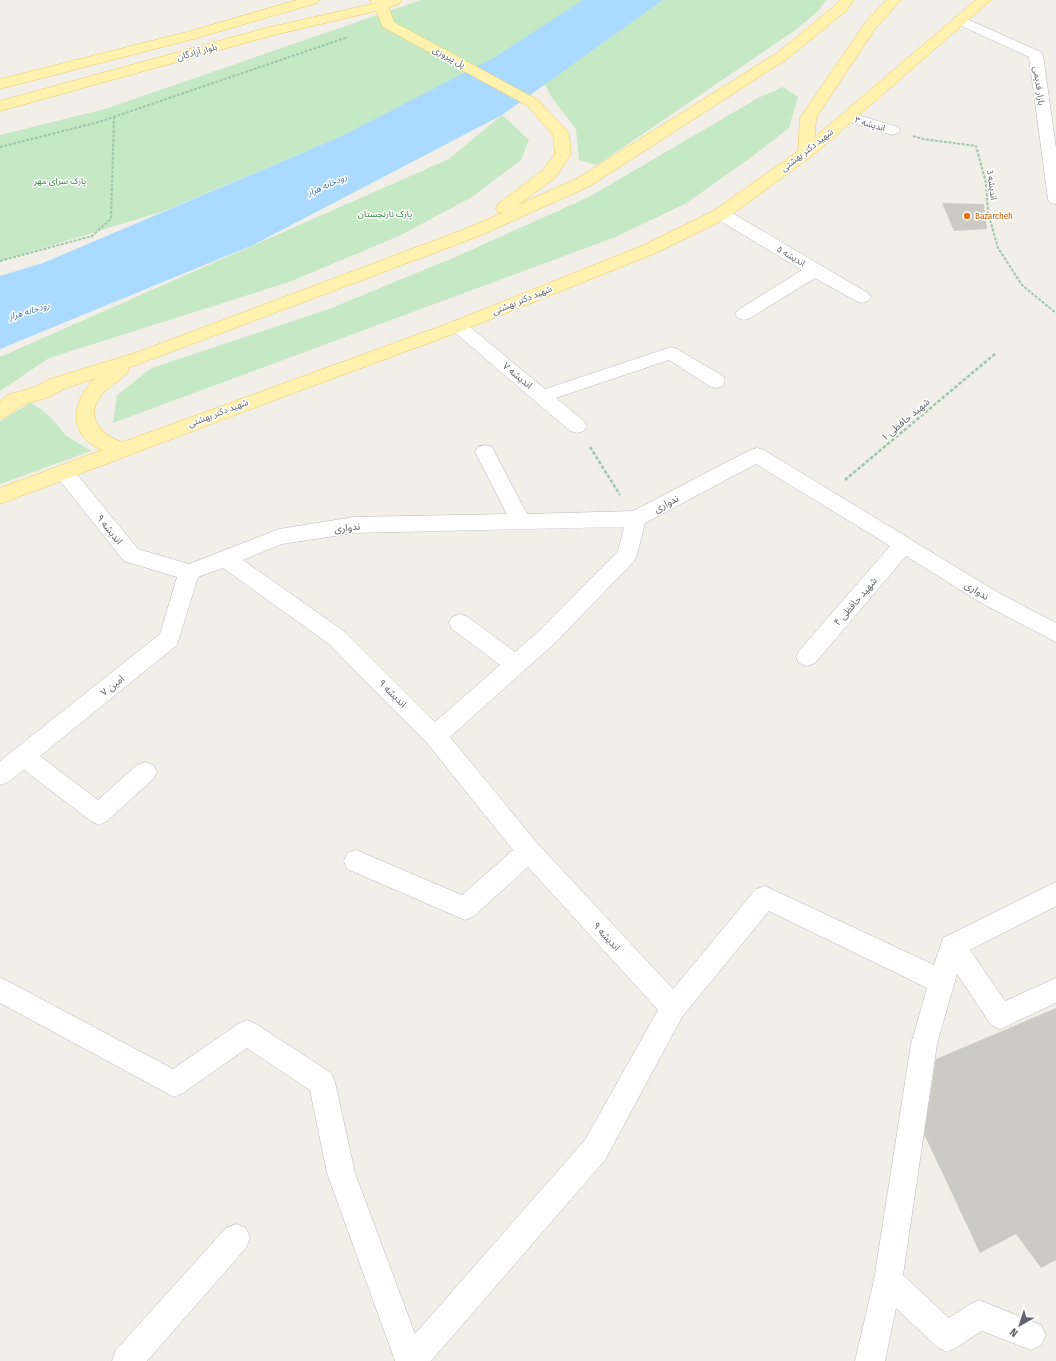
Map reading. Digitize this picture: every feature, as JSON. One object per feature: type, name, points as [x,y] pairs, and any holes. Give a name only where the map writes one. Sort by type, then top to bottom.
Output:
[{"type":"main road","name":"بلوار آزادگان","points":[[0,84],[192,35],[312,0]]},
{"type":"main road","name":"بلوار آزادگان","points":[[0,106],[271,31],[395,0]]},
{"type":"main road","points":[[0,411],[15,400],[42,392],[57,384],[141,357],[471,233],[584,182],[782,56],[841,8],[848,0]]},
{"type":"main road","points":[[806,153],[808,118],[870,26],[894,0]]},
{"type":"main road","name":"شهید دکتر بهشتی","points":[[0,496],[458,326],[650,249],[721,214],[806,153],[984,0]]},
{"type":"main road","points":[[379,3],[388,24]]},
{"type":"main road","name":"پل پیروزی","points":[[388,24],[533,103],[561,134],[563,154],[549,174],[471,233]]},
{"type":"main road","points":[[122,450],[104,443],[92,432],[86,419],[86,404],[94,389],[108,377],[141,357]]},
{"type":"street","name":"بازار قدیمی","points":[[960,20],[1036,55],[1038,84],[1047,133],[1056,199]]},
{"type":"street","name":"اندیشه ۳","points":[[848,117],[892,130]]},
{"type":"street","name":"اندیشه ۵","points":[[721,214],[862,297]]},
{"type":"street","points":[[744,314],[815,270]]},
{"type":"street","name":"اندیشه ۷","points":[[458,326],[577,426]]},
{"type":"street","points":[[543,396],[671,353],[716,381]]},
{"type":"street","points":[[485,452],[521,522]]},
{"type":"street","name":"ندواری","points":[[225,559],[279,537],[354,525],[636,519],[757,455],[990,598],[1056,633]]},
{"type":"street","name":"اندیشه ۹","points":[[64,472],[132,555],[189,572]]},
{"type":"street","points":[[435,736],[548,636],[627,555],[636,519]]},
{"type":"street","name":"شهید حافظی ۴","points":[[807,657],[904,544]]},
{"type":"street","points":[[189,572],[225,559]]},
{"type":"street","name":"اندیشه ۹","points":[[225,559],[337,638],[435,736],[529,851],[673,1008]]},
{"type":"street","name":"امین ۷","points":[[0,775],[169,639],[189,572]]},
{"type":"street","points":[[460,623],[515,665]]},
{"type":"street","points":[[23,756],[99,814],[145,772]]},
{"type":"street","points":[[356,862],[465,908],[529,851]]},
{"type":"street","points":[[870,1361],[888,1280],[924,1044],[952,946],[1056,893]]},
{"type":"street","points":[[0,989],[174,1084],[247,1033],[322,1082],[341,1173],[411,1361],[595,1150],[673,1008],[765,897],[942,982]]},
{"type":"street","points":[[952,946],[1000,1016],[1056,990]]},
{"type":"street","points":[[127,1361],[236,1238]]},
{"type":"street","points":[[888,1280],[947,1336],[979,1315],[1031,1335]]},
{"type":"path","points":[[0,147],[114,117],[388,24]]},
{"type":"path","points":[[0,261],[92,236],[112,219],[114,117]]},
{"type":"path","name":"اندیشه 3","points":[[892,130],[923,139],[976,146],[986,183],[988,212],[998,248],[1022,285],[1056,313]]},
{"type":"path","name":"شهید حافظی ۱","points":[[826,497],[996,353]]},
{"type":"path","points":[[577,426],[636,519]]},
{"type":"green space","name":"پارک سرای مهر","points":[[421,0],[584,0],[518,44],[404,110],[164,211],[0,261],[0,135],[105,109]]},
{"type":"green space","points":[[663,0],[826,0],[818,11],[797,29],[597,165],[579,160],[576,129],[550,95],[545,84]]},
{"type":"green space","points":[[783,87],[798,97],[789,128],[746,161],[685,204],[613,238],[113,423],[117,395],[152,368],[329,309],[453,258],[589,197],[758,98]]},
{"type":"green space","name":"پارک نارنجستان","points":[[502,115],[529,140],[521,160],[472,197],[399,236],[289,282],[49,358],[0,391],[0,357],[449,159]]},
{"type":"green space","points":[[30,403],[41,409],[55,422],[65,435],[91,451],[0,484],[0,421]]},
{"type":"water","name":"رودخانه هراز","points":[[583,0],[663,0],[502,115],[253,245],[0,349],[0,276],[43,263],[342,136],[495,57]]},
{"type":"building","name":"Bazarcheh","points":[[942,203],[984,204],[987,229],[954,231]]},
{"type":"building","points":[[1056,1008],[1056,1260],[1041,1268],[1016,1234],[980,1253],[924,1134],[936,1059]]},
{"type":"place","name":"Bazarcheh","points":[[967,216]]}]
